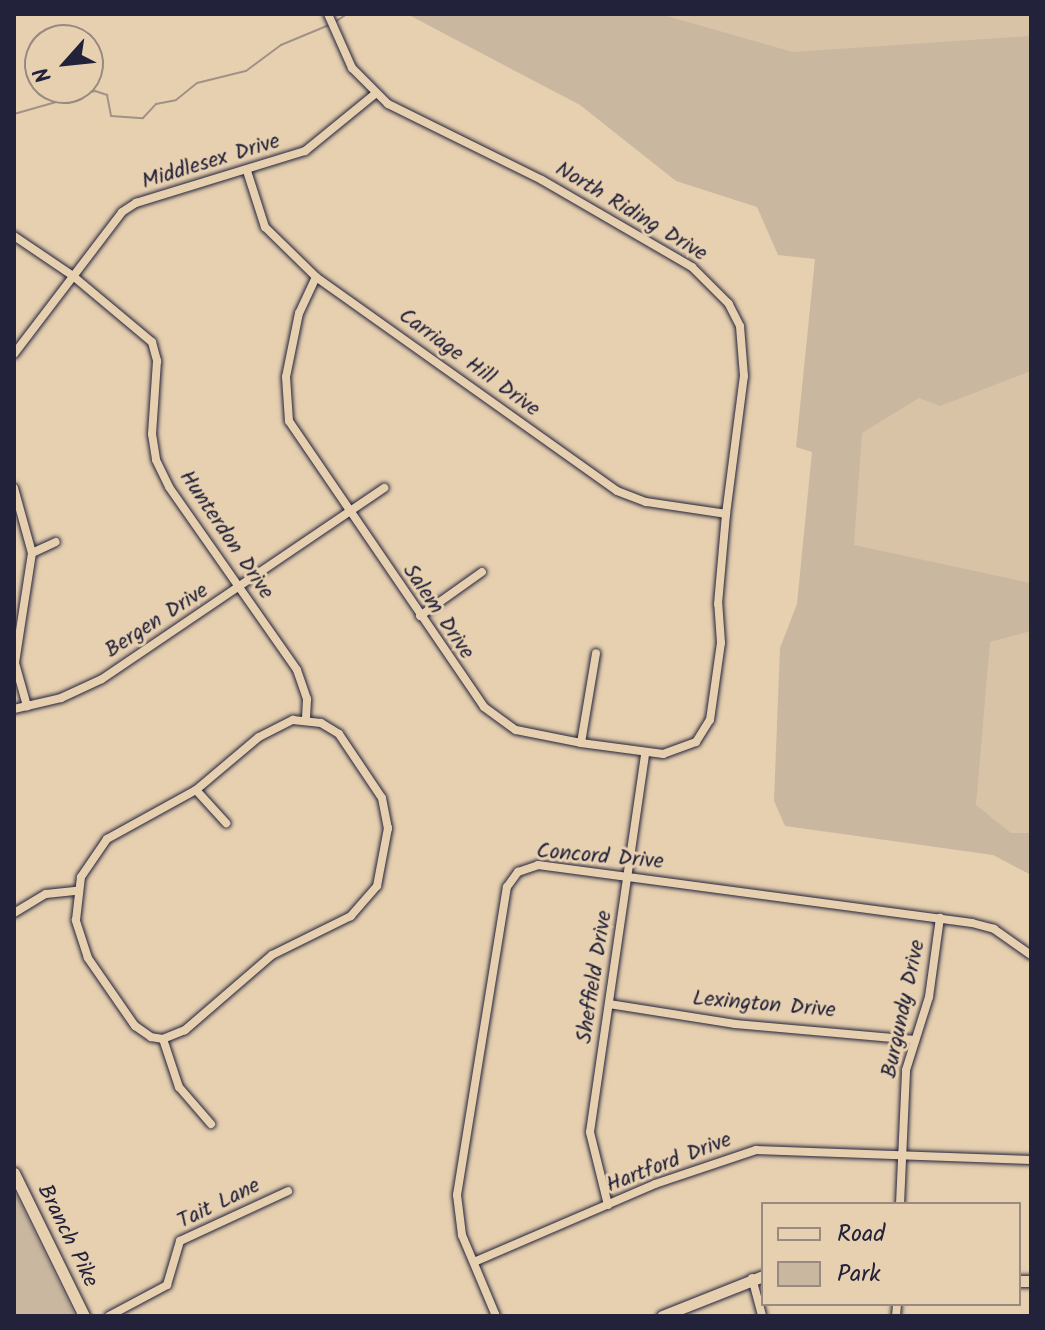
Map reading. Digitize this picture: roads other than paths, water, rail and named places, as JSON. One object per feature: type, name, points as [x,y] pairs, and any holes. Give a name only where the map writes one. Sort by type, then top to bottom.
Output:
[{"type":"street","name":"North Riding Drive","points":[[328,14],[352,68],[375,94],[405,114],[542,180],[692,267],[720,292],[740,326],[746,354],[726,514],[714,684]]},
{"type":"street","name":"Middlesex Drive","points":[[14,354],[105,228],[136,203],[305,151],[375,94]]},
{"type":"street","name":"Carriage Hill Drive","points":[[247,171],[265,227],[316,277],[617,491],[646,502],[726,514]]},
{"type":"street","name":"Hunterdon Drive","points":[[14,236],[73,276],[152,342],[157,361],[152,434],[156,460],[303,682],[306,719]]},
{"type":"street","name":"Salem Drive","points":[[316,277],[299,313],[284,403],[297,439],[470,691],[498,721],[526,733],[645,753],[673,753],[696,742],[710,720],[714,684]]},
{"type":"street","points":[[14,488],[32,553],[15,646],[27,706]]},
{"type":"street","name":"Bergen Drive","points":[[14,709],[102,679],[349,515],[384,488]]},
{"type":"street","points":[[32,553],[56,542]]},
{"type":"street","points":[[420,616],[482,572]]},
{"type":"street","points":[[581,743],[596,653]]},
{"type":"street","points":[[163,1039],[185,1030],[272,955],[351,916],[377,886],[388,828],[382,798],[339,734],[306,719],[275,726],[196,790],[107,839],[87,864],[77,891],[80,939],[95,971],[135,1026],[163,1039],[179,1087],[211,1124]]},
{"type":"street","name":"Sheffield Drive","points":[[608,1205],[590,1132],[630,876],[645,753]]},
{"type":"street","points":[[196,790],[226,823]]},
{"type":"street","name":"Concord Drive","points":[[496,1316],[462,1235],[457,1195],[507,887],[518,872],[538,865],[940,918],[994,929],[1031,955]]},
{"type":"street","points":[[14,913],[46,894],[77,891]]},
{"type":"street","name":"Burgundy Drive","points":[[900,1202],[906,1070],[929,997],[940,918]]},
{"type":"street","name":"Lexington Drive","points":[[609,1004],[735,1024],[898,1034],[915,1040]]},
{"type":"street","name":"Hartford Drive","points":[[474,1262],[713,1162],[756,1150],[1031,1160]]},
{"type":"street","name":"Branch Pike","points":[[14,1173],[84,1316]]},
{"type":"street","name":"Tait Lane","points":[[109,1316],[167,1285],[180,1241],[288,1191]]},
{"type":"street","points":[[662,1316],[758,1277],[762,1316]]},
{"type":"waterway","points":[[335,22],[347,14]]},
{"type":"waterway","points":[[14,114],[95,91],[107,95],[111,116],[143,118],[156,104],[176,100],[197,83],[246,71],[281,45],[329,25]]}]
